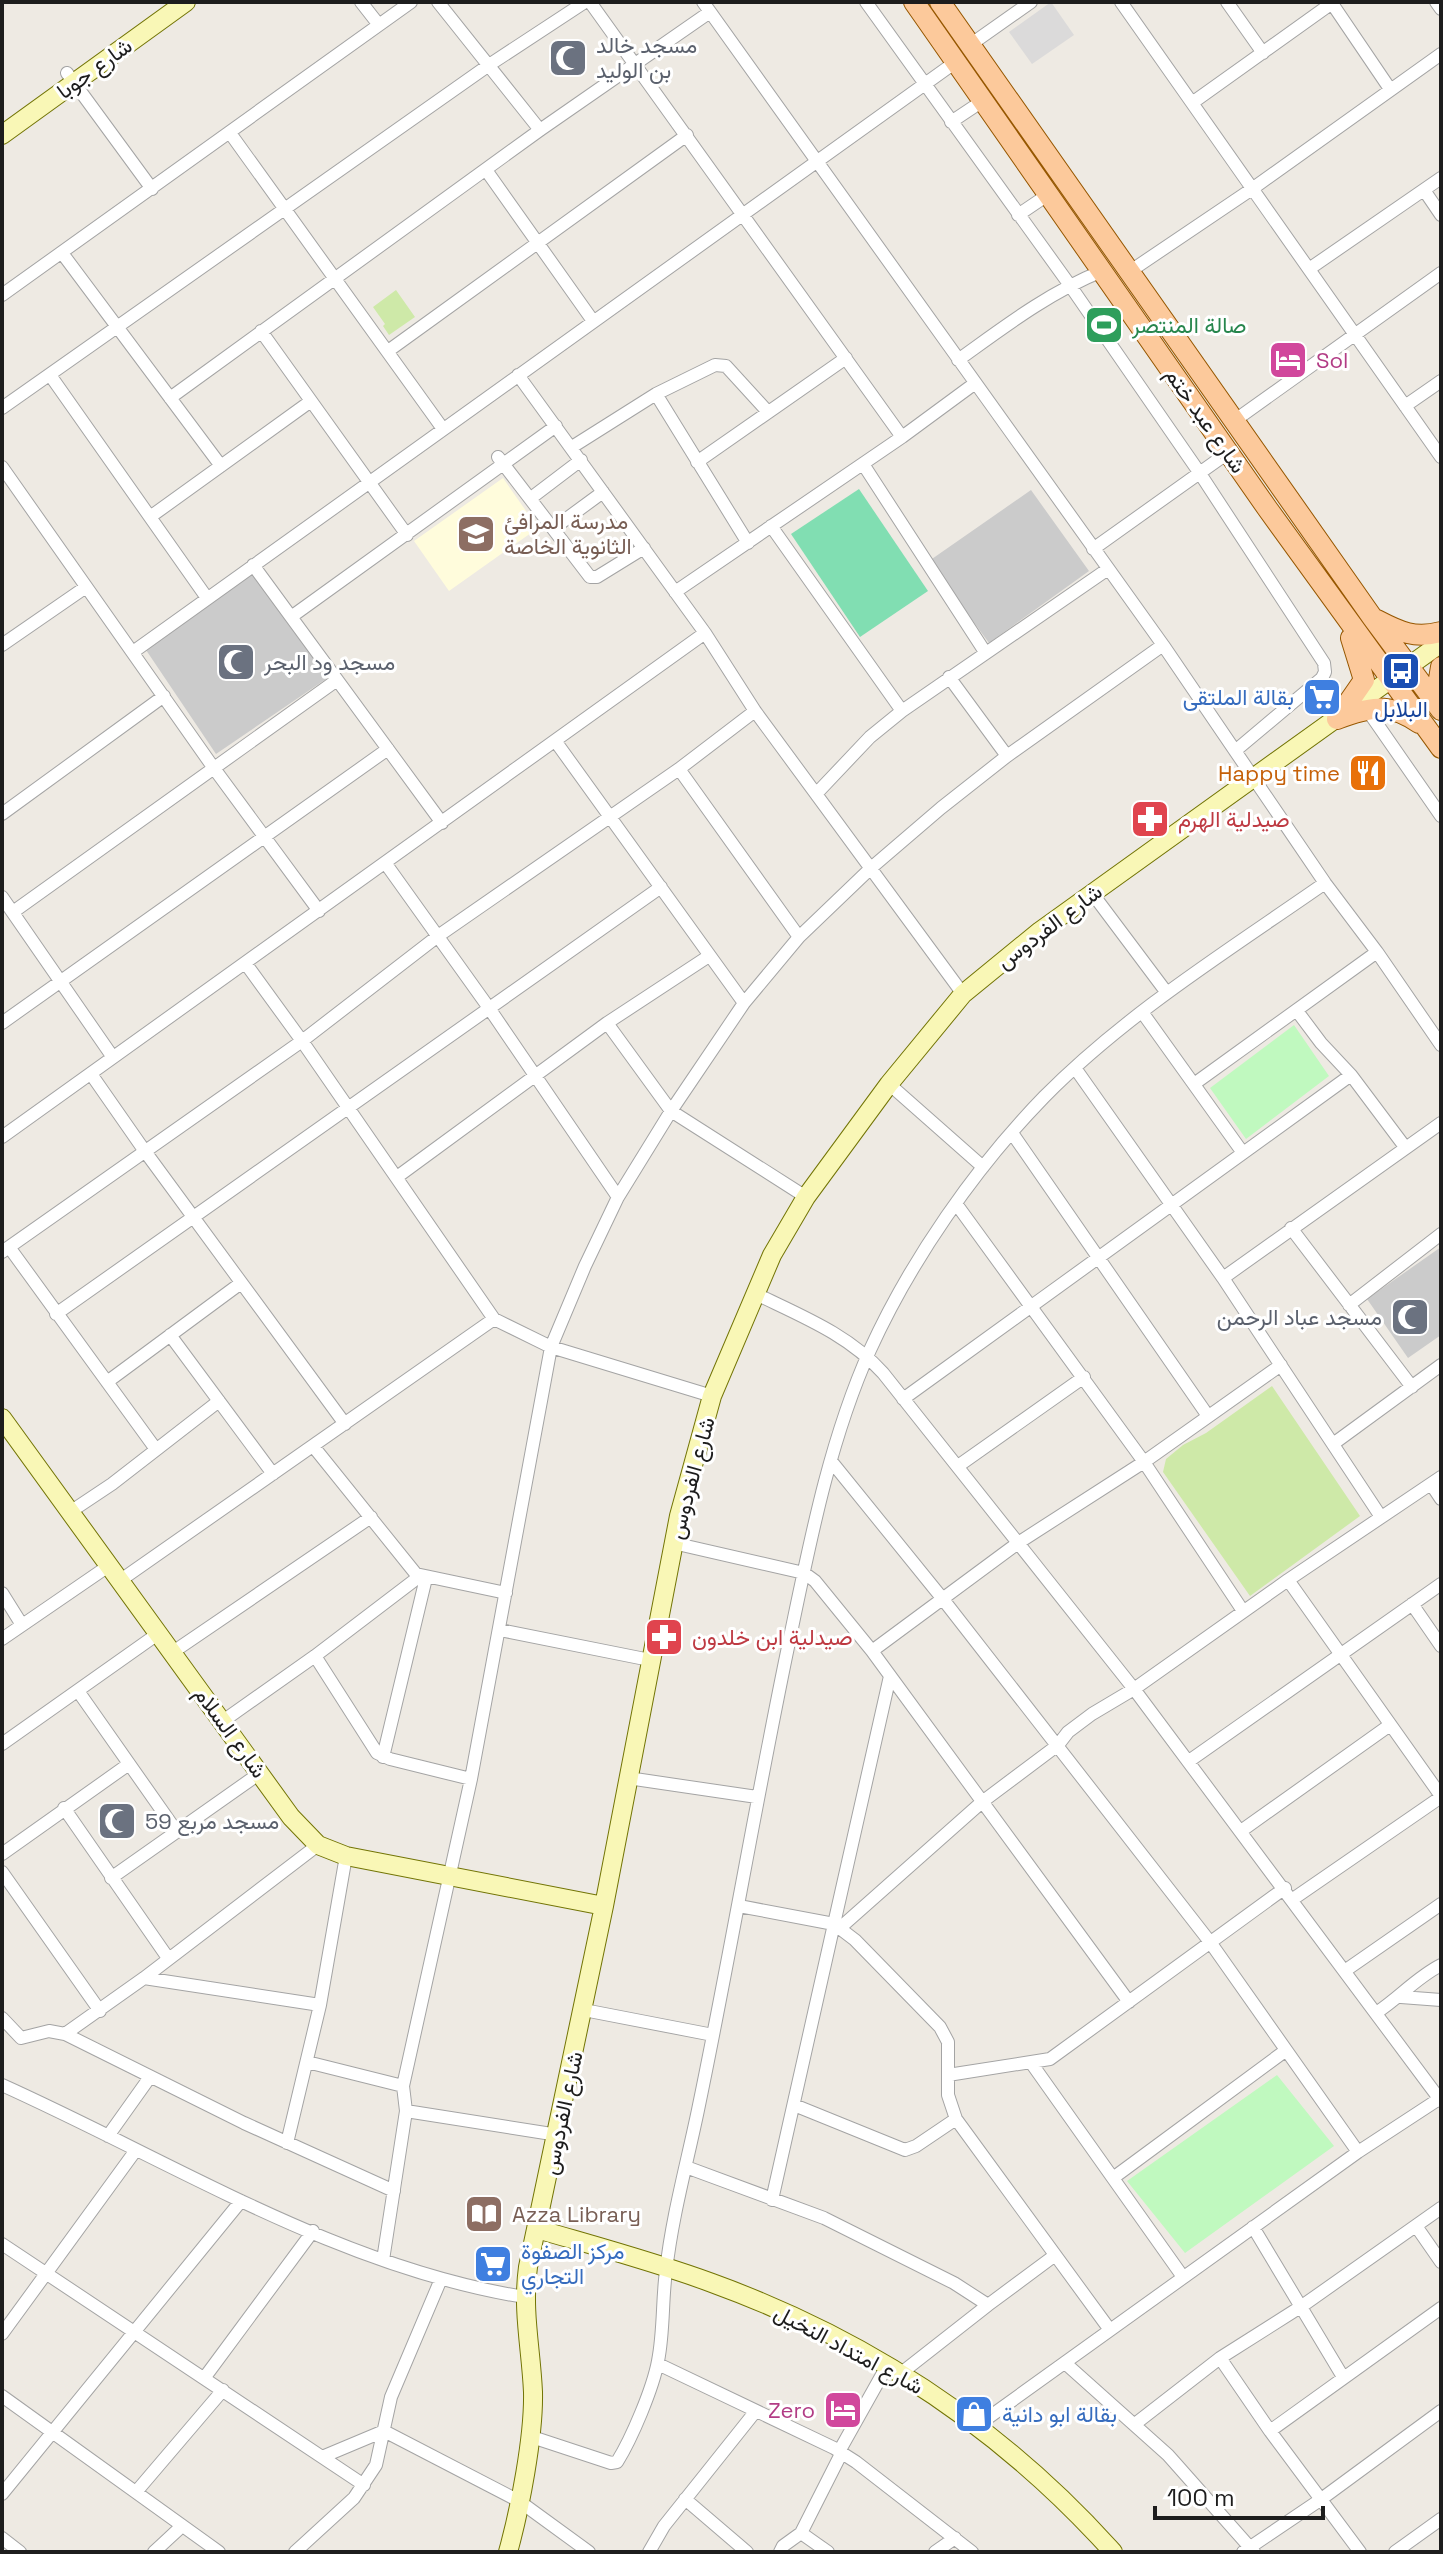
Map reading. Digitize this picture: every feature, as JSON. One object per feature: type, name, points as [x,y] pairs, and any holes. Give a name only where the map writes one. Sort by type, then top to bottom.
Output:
[{"type":"main road","name":"شارع عبد ختم","points":[[914,2],[963,53],[1129,272],[1441,710]]},
{"type":"main road","name":"شارع عبد ختم","points":[[940,2],[984,100],[1229,452],[1441,748]]},
{"type":"main road","points":[[1335,602],[1354,644],[1364,680],[1337,719]]},
{"type":"main road","points":[[1372,617],[1408,635],[1441,632]]},
{"type":"main road","points":[[1441,667],[1441,699]]},
{"type":"main road","points":[[1337,719],[1366,708],[1389,709],[1409,716],[1428,729]]},
{"type":"street","name":"شارع جوبا","points":[[2,135],[167,2]]},
{"type":"street","name":"شارع جوبا","points":[[2,119],[186,2]]},
{"type":"street","points":[[361,2],[379,25]]},
{"type":"street","points":[[2,295],[411,2]]},
{"type":"street","points":[[438,2],[540,130]]},
{"type":"street","points":[[2,408],[489,65],[588,2],[636,64],[902,437]]},
{"type":"street","points":[[866,2],[1069,284],[1199,472],[1324,663],[1325,672],[1235,751]]},
{"type":"street","points":[[133,652],[744,215],[1031,2]]},
{"type":"street","points":[[1121,2],[1441,457]]},
{"type":"street","points":[[1227,2],[1263,53]]},
{"type":"street","points":[[1192,103],[1332,2],[1390,89]]},
{"type":"street","points":[[1436,2],[1441,9]]},
{"type":"street","points":[[170,398],[636,64],[706,7],[1163,645],[1325,883],[1441,1045]]},
{"type":"street","points":[[1129,272],[1252,189],[1441,54]]},
{"type":"street","points":[[70,78],[152,189]]},
{"type":"street","points":[[951,122],[984,100]]},
{"type":"street","points":[[230,133],[443,429]]},
{"type":"street","points":[[388,351],[687,135]]},
{"type":"street","points":[[486,170],[593,321]]},
{"type":"street","points":[[1309,269],[1441,178]]},
{"type":"street","points":[[1424,190],[1441,215]]},
{"type":"street","points":[[1018,215],[1049,194]]},
{"type":"street","points":[[62,253],[221,466]]},
{"type":"street","points":[[958,360],[1039,302],[1069,284],[1102,271]]},
{"type":"street","points":[[1234,421],[1441,273]]},
{"type":"street","points":[[261,331],[407,535]]},
{"type":"street","points":[[697,462],[846,358]]},
{"type":"street","points":[[572,447],[656,394],[715,365],[726,366],[768,412]]},
{"type":"street","points":[[50,375],[207,598]]},
{"type":"street","points":[[518,375],[705,633],[755,711],[963,994]]},
{"type":"street","points":[[1405,406],[1441,381]]},
{"type":"street","points":[[675,592],[974,384]]},
{"type":"street","points":[[656,394],[748,543]]},
{"type":"street","points":[[150,517],[311,401]]},
{"type":"street","points":[[291,617],[407,535],[501,461],[556,426]]},
{"type":"street","points":[[1093,549],[1229,452]]},
{"type":"street","points":[[531,498],[581,460]]},
{"type":"street","points":[[501,461],[593,578],[644,548]]},
{"type":"street","points":[[863,464],[985,652]]},
{"type":"street","points":[[2,467],[213,767],[319,911]]},
{"type":"street","points":[[554,528],[603,492]]},
{"type":"street","points":[[771,526],[902,711]]},
{"type":"street","points":[[253,565],[442,823]]},
{"type":"street","points":[[816,794],[870,737],[902,711],[1108,569]]},
{"type":"street","points":[[2,645],[86,587]]},
{"type":"street","points":[[2,1137],[705,633]]},
{"type":"street","name":"شارع الفردوس","points":[[508,2552],[519,2501],[533,2396],[524,2297],[584,2010],[673,1543],[712,1396],[772,1255],[806,1197],[889,1084],[963,994],[999,962],[1092,893],[1441,643]]},
{"type":"street","points":[[383,2260],[406,2111],[403,2086],[471,1779],[551,1347],[618,1197],[744,1003],[799,937],[871,868],[941,808],[1007,756],[1163,645]]},
{"type":"street","points":[[949,677],[1007,756]]},
{"type":"street","points":[[13,912],[337,680]]},
{"type":"street","points":[[2,814],[164,696]]},
{"type":"street","points":[[1366,708],[1441,816]]},
{"type":"street","points":[[155,1448],[6,1250],[302,1041],[438,936],[679,769],[755,711]]},
{"type":"street","points":[[556,742],[744,1003]]},
{"type":"street","points":[[2,1023],[388,749]]},
{"type":"street","points":[[679,769],[799,937]]},
{"type":"street","points":[[386,864],[618,1197]]},
{"type":"street","points":[[529,2436],[611,2463],[617,2462],[658,2364],[666,2267],[739,1906],[757,1797],[804,1573],[831,1461],[868,1356],[902,1286],[983,1167],[1075,1068],[1104,1041],[1167,993],[1325,883]]},
{"type":"street","points":[[56,1314],[661,887]]},
{"type":"street","points":[[1092,893],[1167,993]]},
{"type":"street","points":[[2,897],[112,1056]]},
{"type":"street","points":[[1194,1084],[1377,952]]},
{"type":"street","points":[[397,1177],[607,1023],[709,956]]},
{"type":"street","points":[[246,964],[494,1319],[551,1347],[712,1396]]},
{"type":"street","points":[[1297,1011],[1351,1075],[1405,1147]]},
{"type":"street","points":[[1142,1012],[1243,1153]]},
{"type":"street","points":[[607,1023],[671,1111],[806,1197]]},
{"type":"street","points":[[1075,1068],[1223,1278],[1381,1517]]},
{"type":"street","points":[[91,1074],[345,1424]]},
{"type":"street","points":[[903,1399],[1351,1075]]},
{"type":"street","points":[[889,1084],[983,1167]]},
{"type":"street","points":[[1223,1278],[1441,1123]]},
{"type":"street","points":[[1012,1133],[1208,1416]]},
{"type":"street","points":[[957,1205],[1144,1462],[1243,1611]]},
{"type":"street","points":[[1291,1228],[1412,1387]]},
{"type":"street","points":[[1349,1305],[1441,1234]]},
{"type":"street","points":[[107,1382],[241,1283]]},
{"type":"street","points":[[754,1293],[843,1337],[868,1356],[1134,1689],[1440,2100],[1358,2152],[978,2425]]},
{"type":"street","points":[[2,1639],[273,1474],[494,1319]]},
{"type":"street","points":[[170,1335],[273,1474]]},
{"type":"street","points":[[872,1651],[1018,1543],[1144,1462],[1281,1365]]},
{"type":"street","points":[[1333,1444],[1441,1365]]},
{"type":"street","points":[[958,1466],[1084,1377]]},
{"type":"street","points":[[70,1512],[112,1484],[219,1401]]},
{"type":"street","name":"شارع السلام","points":[[2,1418],[291,1817],[318,1845],[346,1856],[604,1906]]},
{"type":"street","points":[[313,1446],[423,1577],[506,1593]]},
{"type":"street","points":[[831,1461],[1058,1745],[1210,1942],[1358,2152]]},
{"type":"street","points":[[837,1926],[982,1802],[1058,1745],[1068,1732],[1092,1714],[1134,1689],[1436,1480],[1441,1499]]},
{"type":"street","points":[[173,1652],[371,1517]]},
{"type":"street","points":[[673,1543],[804,1573],[821,1587],[872,1651],[1129,2002]]},
{"type":"street","points":[[223,1721],[423,1577]]},
{"type":"street","points":[[383,1757],[423,1577]]},
{"type":"street","points":[[948,2075],[1050,2059],[1210,1942],[1441,1796],[1288,1580]]},
{"type":"street","points":[[1189,1761],[1441,1584]]},
{"type":"street","points":[[2,1593],[22,1625]]},
{"type":"street","points":[[1412,1604],[1441,1646]]},
{"type":"street","points":[[500,1630],[650,1660]]},
{"type":"street","points":[[2,1725],[7,1741],[159,1633]]},
{"type":"street","points":[[315,1656],[371,1746],[383,1757],[471,1779]]},
{"type":"street","points":[[772,2200],[837,1926],[890,1676]]},
{"type":"street","points":[[78,1691],[177,1832]]},
{"type":"street","points":[[1241,1831],[1390,1725]]},
{"type":"street","points":[[2,1854],[129,1764]]},
{"type":"street","points":[[111,1878],[260,1773]]},
{"type":"street","points":[[628,1778],[757,1797]]},
{"type":"street","points":[[64,1808],[168,1958]]},
{"type":"street","points":[[65,2034],[100,2011],[318,1845]]},
{"type":"street","points":[[287,2143],[320,2005],[346,1856]]},
{"type":"street","points":[[2,1872],[100,2011]]},
{"type":"street","points":[[739,1906],[837,1926],[940,2027],[948,2042],[948,2095],[956,2119],[1110,2330]]},
{"type":"street","points":[[1346,1970],[1439,1909]]},
{"type":"street","points":[[1376,2013],[1401,1997],[1427,1972],[1441,1965]]},
{"type":"street","points":[[144,1978],[320,2005]]},
{"type":"street","points":[[1401,1997],[1441,2000]]},
{"type":"street","points":[[584,2010],[713,2035]]},
{"type":"street","points":[[2,2018],[21,2038],[49,2031],[65,2034],[287,2143],[394,2191]]},
{"type":"street","points":[[1113,2178],[1285,2051]]},
{"type":"street","points":[[307,2062],[403,2086]]},
{"type":"street","points":[[1032,2064],[1183,2277]]},
{"type":"street","points":[[108,2136],[150,2077]]},
{"type":"street","points":[[2,2085],[241,2201],[383,2260],[441,2279],[524,2297]]},
{"type":"street","points":[[794,2105],[905,2150],[956,2119]]},
{"type":"street","points":[[406,2111],[558,2135]]},
{"type":"street","points":[[2,2334],[136,2150]]},
{"type":"street","points":[[686,2167],[824,2218],[954,2283],[988,2305]]},
{"type":"street","points":[[2,2494],[241,2201]]},
{"type":"street","points":[[1135,2424],[1220,2358],[1302,2306],[1441,2208]]},
{"type":"street","points":[[1416,2226],[1441,2262]]},
{"type":"street","points":[[1253,2227],[1343,2377]]},
{"type":"street","name":"شارع امتداد النخيل","points":[[537,2229],[712,2283],[845,2341],[978,2425],[1013,2452],[1076,2512],[1104,2549]]},
{"type":"street","points":[[205,2377],[313,2231]]},
{"type":"street","points":[[2,2244],[364,2485]]},
{"type":"street","points":[[780,2552],[783,2546],[801,2533],[841,2454],[841,2448],[894,2370],[1054,2256]]},
{"type":"street","points":[[295,2552],[354,2498],[376,2465],[391,2397],[441,2279]]},
{"type":"street","points":[[1270,2431],[1441,2308]]},
{"type":"street","points":[[1220,2358],[1360,2552]]},
{"type":"street","points":[[1065,2363],[1135,2424],[1188,2476],[1249,2550],[1441,2411]]},
{"type":"street","points":[[658,2364],[834,2448],[972,2552]]},
{"type":"street","points":[[136,2492],[223,2390]]},
{"type":"street","points":[[2,2396],[219,2552]]},
{"type":"street","points":[[649,2552],[664,2526],[755,2412]]},
{"type":"street","points":[[322,2457],[384,2431]]},
{"type":"street","points":[[384,2431],[519,2501],[589,2552]]},
{"type":"street","points":[[685,2499],[747,2552]]},
{"type":"street","points":[[1395,2552],[1441,2519]]},
{"type":"street","points":[[154,2552],[182,2526]]},
{"type":"street","points":[[801,2533],[828,2552]]},
{"type":"street","points":[[2,2538],[20,2552]]},
{"type":"street","points":[[935,2552],[955,2538]]},
{"type":"shaded area","points":[[1051,2],[1074,35],[1032,64],[1009,32]]},
{"type":"shaded area","name":"مدرسة المرافئ الثانوية الخاصة","points":[[503,478],[538,528],[449,591],[414,541]]},
{"type":"shaded area","points":[[1031,490],[1089,571],[989,643],[929,561]]},
{"type":"shaded area","name":"مسجد ود البحر","points":[[256,571],[329,677],[216,754],[144,647]]},
{"type":"shaded area","name":"مسجد عباد الرحمن","points":[[1441,1247],[1441,1335],[1408,1358],[1367,1299]]},
{"type":"green space","points":[[396,290],[415,317],[389,335],[373,307]]},
{"type":"green space","points":[[859,489],[928,591],[860,637],[791,534]]},
{"type":"green space","points":[[1294,1025],[1329,1076],[1246,1139],[1210,1088]]},
{"type":"green space","points":[[1272,1386],[1360,1516],[1250,1596],[1163,1472],[1166,1459],[1183,1445],[1206,1433]]},
{"type":"green space","points":[[1277,2075],[1334,2146],[1185,2253],[1127,2181]]},
{"type":"place","name":"مسجد خالد بن الوليد","points":[[568,58]]},
{"type":"place","name":"صالة المنتصر","points":[[1104,325]]},
{"type":"place","name":"Sol","points":[[1288,360]]},
{"type":"place","name":"مدرسة المرافئ الثانوية الخاصة","points":[[476,534]]},
{"type":"place","name":"مسجد ود البحر","points":[[236,662]]},
{"type":"place","name":"البلابل","points":[[1401,671]]},
{"type":"place","name":"بقالة الملتقى","points":[[1322,697]]},
{"type":"place","name":"Happy time","points":[[1368,773]]},
{"type":"place","name":"صيدلية الهرم","points":[[1150,819]]},
{"type":"place","name":"مسجد عباد الرحمن","points":[[1410,1317]]},
{"type":"place","name":"صيدلية ابن خلدون","points":[[664,1637]]},
{"type":"place","name":"مسجد مربع 59","points":[[117,1821]]},
{"type":"place","name":"Azza Library","points":[[484,2214]]},
{"type":"place","name":"مركز الصفوة التجاري","points":[[493,2264]]},
{"type":"place","name":"Zero","points":[[843,2410]]},
{"type":"place","name":"بقالة ابو دانية","points":[[974,2414]]}]
